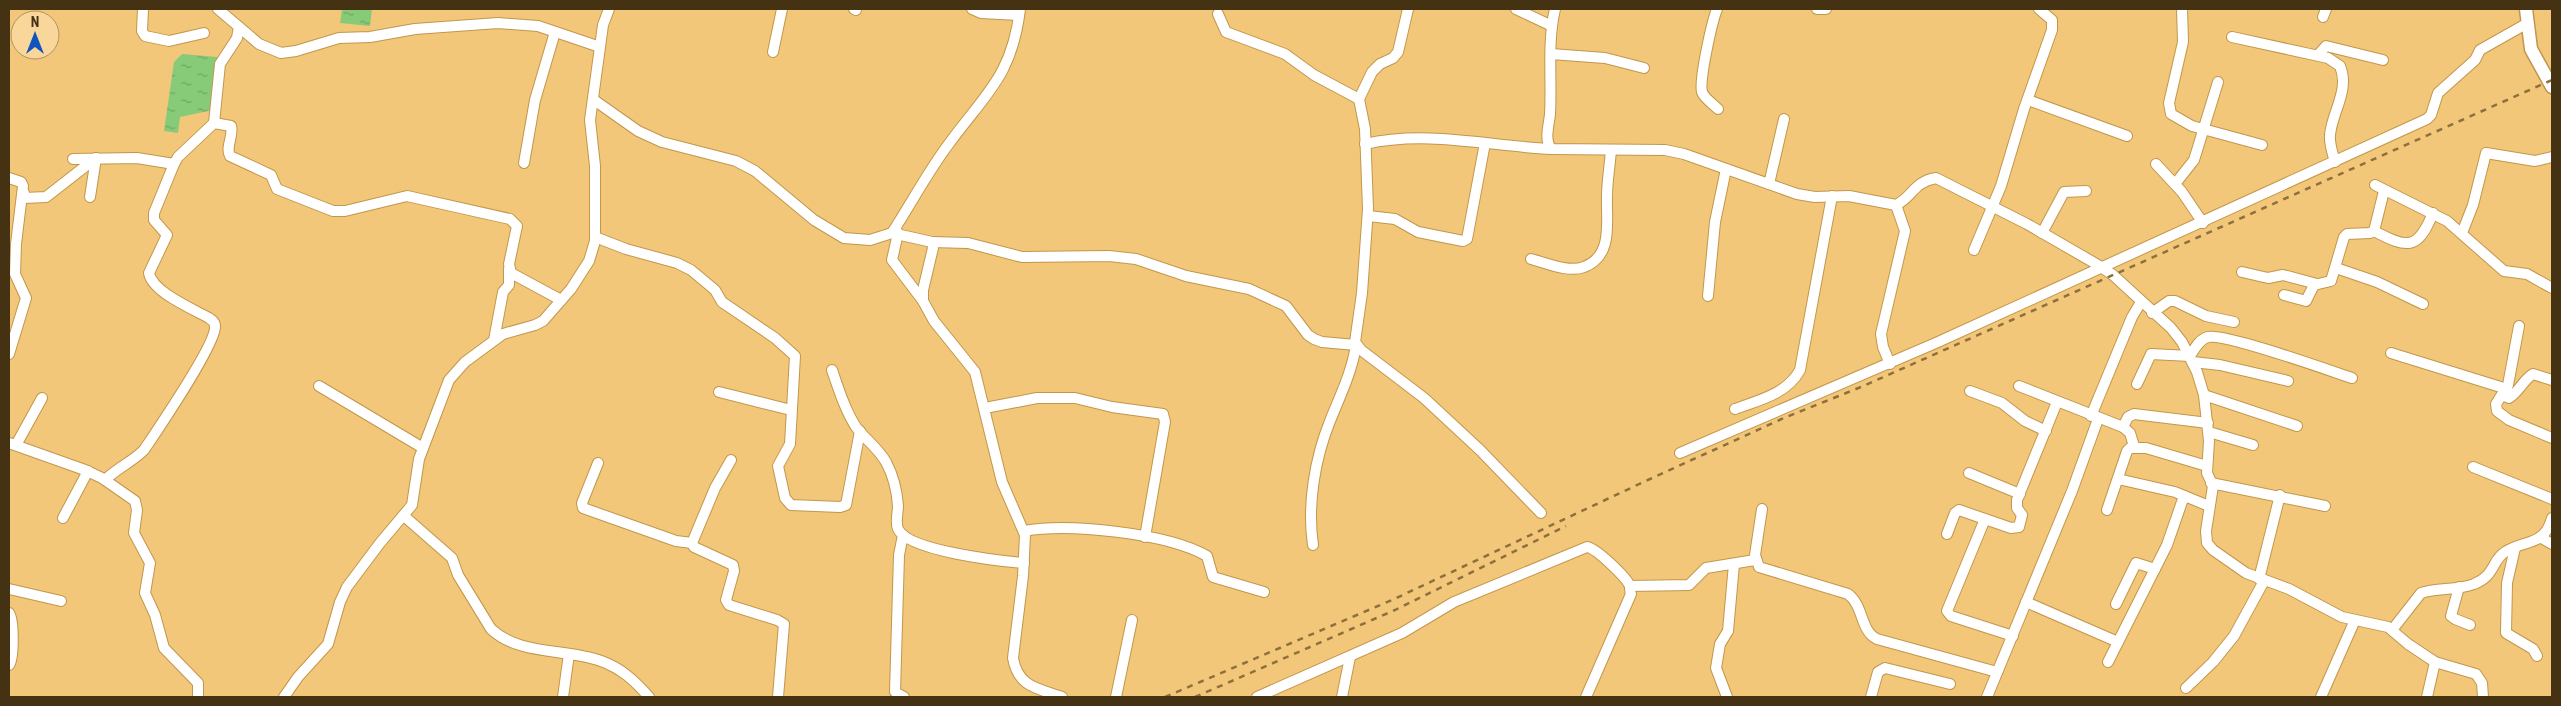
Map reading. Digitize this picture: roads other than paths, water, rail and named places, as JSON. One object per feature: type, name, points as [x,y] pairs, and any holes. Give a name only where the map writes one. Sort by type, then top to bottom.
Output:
[{"type":"street","points":[[142,9],[142,31],[146,36],[169,41],[204,33]]},
{"type":"street","points":[[218,9],[259,44],[282,53],[296,51],[339,38],[370,37],[453,26],[522,24],[600,46]]},
{"type":"street","points":[[284,697],[298,677],[328,644],[346,588],[412,505],[419,459],[452,375],[503,334],[535,326],[550,314],[582,274],[595,237],[595,166],[590,120],[603,24],[610,9]]},
{"type":"street","points":[[773,52],[782,9]]},
{"type":"street","points":[[972,9],[980,13],[1020,12],[1007,65],[998,80],[948,145],[895,233],[892,260],[923,302],[934,321],[975,372],[991,406],[1002,482],[1029,531],[1014,644],[1016,671],[1024,682],[1062,697]]},
{"type":"street","points":[[1313,545],[1311,530],[1317,458],[1354,362],[1356,345],[1368,216],[1365,144],[1359,99],[1372,72],[1380,64],[1393,58],[1398,52],[1408,9]]},
{"type":"street","points":[[1516,9],[1552,26]]},
{"type":"street","points":[[1551,149],[1548,139],[1552,83],[1552,26],[1555,9]]},
{"type":"street","points":[[1717,9],[1710,32],[1702,88],[1705,97],[1718,109]]},
{"type":"street","points":[[1817,9],[1826,9]]},
{"type":"street","points":[[1974,250],[2001,186],[2052,30],[2052,20],[2039,9]]},
{"type":"street","points":[[2182,9],[2183,42],[2171,92],[2170,109],[2174,118],[2262,144]]},
{"type":"street","points":[[2526,9],[2526,24],[2531,49],[2552,87]]},
{"type":"street","points":[[1214,13],[1226,32],[1285,54],[1314,75],[1359,99]]},
{"type":"street","points":[[1680,453],[1890,364],[2101,267],[2203,223],[2427,119],[2431,115],[2438,93],[2475,60],[2480,50],[2526,24]]},
{"type":"street","points":[[105,480],[115,470],[136,458],[144,450],[204,355],[216,329],[214,322],[209,318],[172,298],[152,282],[150,268],[167,235],[153,218],[178,157],[214,123],[220,64],[237,38],[239,27]]},
{"type":"street","points":[[524,163],[535,100],[555,32]]},
{"type":"street","points":[[2232,37],[2318,55],[2336,62],[2342,72],[2342,90],[2330,136],[2335,162]]},
{"type":"street","points":[[2318,55],[2326,46],[2383,60]]},
{"type":"street","points":[[1551,54],[1605,58],[1644,68]]},
{"type":"street","points":[[2175,184],[2194,160],[2218,82]]},
{"type":"street","points":[[594,100],[638,132],[662,142],[736,160],[755,171],[814,220],[844,238],[870,240],[895,233],[932,242],[968,243],[1022,257],[1086,256],[1136,260],[1186,276],[1249,288],[1271,297],[1286,306],[1308,335],[1314,339],[1322,342],[1356,345],[1424,398],[1480,450],[1541,513]]},
{"type":"street","points":[[2028,100],[2127,136]]},
{"type":"street","points":[[1769,184],[1784,119]]},
{"type":"street","points":[[214,123],[231,126],[233,131],[228,151],[230,156],[271,175],[277,189],[327,210],[339,212],[400,197],[415,197],[510,219],[517,226],[509,269],[509,285],[503,292],[494,340]]},
{"type":"street","points":[[1365,144],[1382,140],[1444,137],[1551,149],[1665,150],[1684,154],[1797,194],[1849,196],[1896,205],[1903,202],[1919,183],[1936,178],[2042,232],[2101,267],[2171,328],[2192,359],[2204,395],[2208,428],[2208,466],[2211,482],[2206,531],[2207,543],[2213,550],[2226,562],[2262,580],[2309,598],[2342,617],[2388,627],[2408,644],[2435,662],[2476,674],[2482,683],[2483,697]]},
{"type":"street","points":[[1368,216],[1395,219],[1410,229],[1428,234],[1462,241],[1467,239],[1485,143]]},
{"type":"street","points":[[1531,260],[1566,267],[1584,268],[1594,261],[1604,249],[1607,234],[1607,195],[1611,150]]},
{"type":"street","points":[[2462,233],[2473,205],[2486,153],[2535,161],[2552,157]]},
{"type":"street","points":[[9,178],[21,182],[24,198],[46,197],[96,158]]},
{"type":"street","points":[[90,197],[96,158]]},
{"type":"street","points":[[73,159],[136,158],[174,164]]},
{"type":"street","points":[[2156,164],[2190,202],[2203,223]]},
{"type":"street","points":[[1708,296],[1715,222],[1726,168]]},
{"type":"street","points":[[2374,231],[2380,188],[2433,213],[2462,233],[2489,260],[2504,271],[2527,274],[2552,288]]},
{"type":"street","points":[[2042,232],[2064,192],[2086,191]]},
{"type":"street","points":[[9,354],[26,298],[15,274],[16,244],[24,193]]},
{"type":"street","points":[[1735,409],[1779,392],[1795,380],[1800,370],[1832,196]]},
{"type":"street","points":[[1890,364],[1883,347],[1881,334],[1905,231],[1896,205]]},
{"type":"street","points":[[2242,272],[2268,278],[2283,276],[2317,284],[2329,283],[2336,268],[2344,237],[2347,234],[2370,233],[2374,231],[2403,242],[2414,242],[2422,236],[2433,213]]},
{"type":"street","points":[[595,237],[626,249],[677,263],[691,270],[715,290],[722,302],[775,338],[795,356],[790,410],[790,444],[778,466],[786,498],[792,505],[840,507],[846,505],[860,431]]},
{"type":"street","points":[[923,302],[923,290],[933,248],[932,242]]},
{"type":"street","points":[[2336,268],[2377,282],[2422,304]]},
{"type":"street","points":[[509,269],[516,276],[561,300]]},
{"type":"street","points":[[2284,295],[2306,301],[2317,284]]},
{"type":"street","points":[[2152,313],[2169,301],[2175,301],[2206,316],[2234,322]]},
{"type":"street","points":[[1987,697],[2072,491],[2094,417],[2132,317],[2141,302]]},
{"type":"street","points":[[2519,326],[2504,392],[2496,404],[2500,414],[2552,438]]},
{"type":"street","points":[[2192,359],[2201,341],[2213,336],[2237,341],[2352,378]]},
{"type":"street","points":[[2391,353],[2504,392],[2509,398],[2514,395],[2525,379],[2533,374],[2552,380]]},
{"type":"street","points":[[2137,384],[2150,354],[2192,359],[2288,381]]},
{"type":"street","points":[[832,370],[844,404],[860,431],[879,452],[891,474],[898,506],[897,526],[903,535],[962,556],[1024,563]]},
{"type":"street","points":[[319,386],[423,448]]},
{"type":"street","points":[[2019,386],[2123,427],[2130,433],[2134,446]]},
{"type":"street","points":[[1970,391],[2002,404],[2025,421],[2046,432]]},
{"type":"street","points":[[719,392],[790,410]]},
{"type":"street","points":[[2204,395],[2297,426]]},
{"type":"street","points":[[42,398],[13,444],[88,471],[105,480],[134,501],[136,510],[134,533],[150,563],[145,593],[155,615],[161,642],[164,648],[198,683],[198,697]]},
{"type":"street","points":[[991,406],[1037,398],[1075,398],[1112,407],[1163,414],[1166,422],[1145,537]]},
{"type":"street","points":[[1947,534],[1957,511],[2011,528],[2019,527],[2022,515],[2016,504],[2058,402]]},
{"type":"street","points":[[2123,427],[2128,418],[2134,414],[2208,428],[2253,446]]},
{"type":"street","points":[[2134,446],[2208,466]]},
{"type":"street","points":[[2107,510],[2127,451],[2134,446]]},
{"type":"street","points":[[692,543],[715,488],[732,460]]},
{"type":"street","points":[[598,463],[582,503],[583,508],[684,544],[692,543]]},
{"type":"street","points":[[2473,467],[2552,499]]},
{"type":"street","points":[[63,518],[88,471]]},
{"type":"street","points":[[1969,473],[2020,494]]},
{"type":"street","points":[[2118,479],[2184,496],[2209,506]]},
{"type":"street","points":[[2211,482],[2326,506]]},
{"type":"street","points":[[2186,688],[2213,662],[2234,636],[2262,580],[2280,495]]},
{"type":"street","points":[[2108,662],[2167,546],[2184,496]]},
{"type":"street","points":[[1762,510],[1755,560],[1759,567],[1848,594],[1858,604],[1870,636],[1997,672]]},
{"type":"street","points":[[404,516],[452,558],[458,575],[491,629],[497,635],[507,641],[531,648],[600,661],[620,669],[633,679],[649,697]]},
{"type":"street","points":[[2392,630],[2421,593],[2428,590],[2460,588],[2474,584],[2486,577],[2503,553],[2540,538],[2549,528],[2552,518]]},
{"type":"street","points":[[1985,519],[1947,611],[1951,616],[2013,636]]},
{"type":"street","points":[[1029,531],[1046,528],[1092,530],[1145,537],[1202,553],[1209,560],[1210,570],[1214,577],[1264,592]]},
{"type":"street","points":[[903,535],[898,555],[895,692],[904,697]]},
{"type":"street","points":[[2540,538],[2552,544]]},
{"type":"street","points":[[692,543],[694,547],[733,565],[734,571],[726,600],[730,605],[784,624],[778,697]]},
{"type":"street","points":[[1257,697],[1402,633],[1454,602],[1583,547],[1591,547],[1630,586],[1631,594],[1586,697]]},
{"type":"street","points":[[2515,548],[2508,583],[2506,633],[2533,649],[2537,656]]},
{"type":"street","points":[[1630,586],[1689,585],[1706,568],[1755,560]]},
{"type":"street","points":[[2116,604],[2136,563],[2156,569]]},
{"type":"street","points":[[1727,697],[1716,668],[1718,649],[1728,631],[1734,564]]},
{"type":"street","points":[[2460,588],[2451,616],[2470,625]]},
{"type":"street","points":[[9,589],[61,601]]},
{"type":"street","points":[[2026,602],[2118,642]]},
{"type":"street","points":[[9,613],[12,620],[12,658],[9,665]]},
{"type":"street","points":[[1116,697],[1132,620]]},
{"type":"street","points":[[2321,697],[2355,620]]},
{"type":"street","points":[[564,697],[569,654]]},
{"type":"street","points":[[1342,697],[1350,657]]},
{"type":"street","points":[[2427,697],[2435,662]]},
{"type":"street","points":[[1871,697],[1878,672],[1885,668],[1950,684]]},
{"type":"water","points":[[342,9],[372,9],[370,26],[340,23]]},
{"type":"water","points":[[182,54],[217,57],[213,110],[180,117],[178,133],[164,131],[174,62]]},
{"type":"railway","points":[[1165,697],[1392,600],[1784,418],[1861,387],[2552,80]]},
{"type":"railway","points":[[1195,697],[1395,610],[1566,526]]}]
